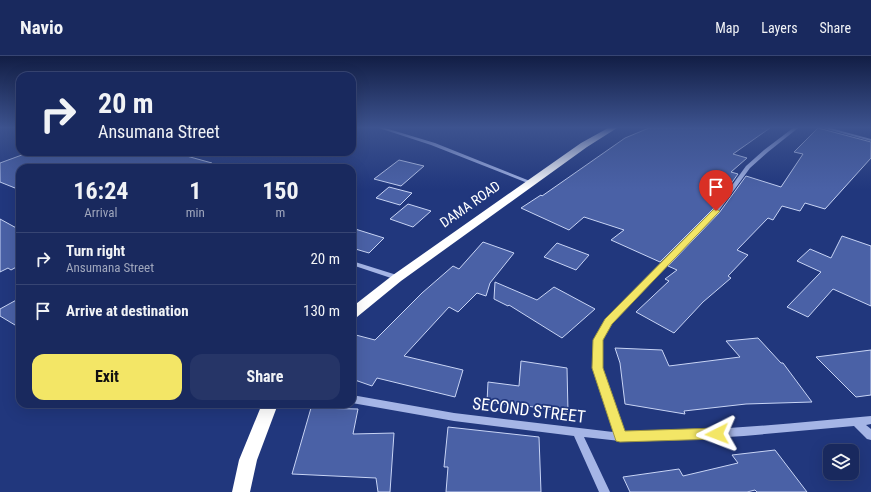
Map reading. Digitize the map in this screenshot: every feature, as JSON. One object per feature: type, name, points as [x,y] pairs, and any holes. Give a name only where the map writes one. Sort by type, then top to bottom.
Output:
[{"type":"highway","name":"DAMA ROAD","points":[[356,311],[397,278],[579,148]]},
{"type":"highway","points":[[241,492],[248,460],[268,408]]},
{"type":"street","points":[[444,148],[532,183]]},
{"type":"street","points":[[620,437],[598,368],[598,340],[608,322],[716,211],[748,167],[768,148]]},
{"type":"street","points":[[356,264],[397,278]]},
{"type":"street","name":"SECOND STREET","points":[[356,400],[454,417],[620,437],[707,434],[871,420]]},
{"type":"street","points":[[858,422],[871,436]]},
{"type":"street","points":[[577,432],[605,492]]},
{"type":"building","points":[[610,148],[741,148],[733,154],[747,158],[731,172],[738,174],[713,209],[660,262],[611,240],[624,230],[584,217],[569,230],[521,208],[541,195],[542,196]]},
{"type":"building","points":[[798,148],[871,148],[871,158],[825,209],[805,203],[800,211],[782,206],[773,220],[768,218],[737,250],[748,255],[728,276],[731,278],[703,302],[674,333],[636,312],[669,281],[665,279],[677,270],[668,266],[719,213],[746,176],[781,187],[803,154],[794,152]]},
{"type":"building","points":[[19,156],[187,156],[212,164],[16,164],[16,188],[0,182],[0,163]]},
{"type":"building","points":[[399,160],[424,166],[401,186],[374,179]]},
{"type":"building","points":[[389,187],[412,193],[400,205],[376,198]]},
{"type":"building","points":[[408,204],[431,211],[413,227],[390,219]]},
{"type":"building","points":[[0,219],[16,228],[16,267],[11,270],[8,268],[0,272]]},
{"type":"building","points":[[356,229],[384,238],[369,253],[356,249]]},
{"type":"building","points":[[842,236],[871,246],[871,306],[833,289],[808,317],[787,307],[821,272],[797,261],[810,249],[831,258]]},
{"type":"building","points":[[483,242],[514,253],[490,283],[486,296],[477,293],[458,312],[449,307],[404,356],[463,370],[455,397],[377,378],[372,386],[356,380],[356,335],[375,340],[422,293],[453,266],[459,269]]},
{"type":"building","points":[[557,243],[589,255],[576,270],[544,257]]},
{"type":"building","points":[[495,282],[537,300],[554,287],[595,309],[562,338],[509,305],[508,306],[494,299]]},
{"type":"building","points":[[16,300],[16,326],[0,316],[0,309]]},
{"type":"building","points":[[758,338],[781,363],[783,363],[812,402],[746,404],[684,411],[685,414],[625,404],[620,363],[615,348],[662,350],[669,366],[740,357],[726,341]]},
{"type":"building","points":[[871,350],[871,395],[856,397],[816,357]]},
{"type":"building","points":[[521,361],[567,368],[568,412],[513,404],[487,402],[488,382],[519,386]]},
{"type":"building","points":[[311,408],[358,409],[353,434],[394,433],[390,492],[378,492],[376,478],[292,474]]},
{"type":"building","points":[[448,427],[539,437],[541,492],[446,492],[448,467],[444,467]]},
{"type":"building","points":[[775,450],[807,492],[757,492],[755,490],[747,492],[630,492],[623,477],[679,469],[683,476],[738,463],[732,455]]},
{"type":"route","points":[[716,211],[608,322],[598,340],[598,368],[620,437],[717,434]]}]
